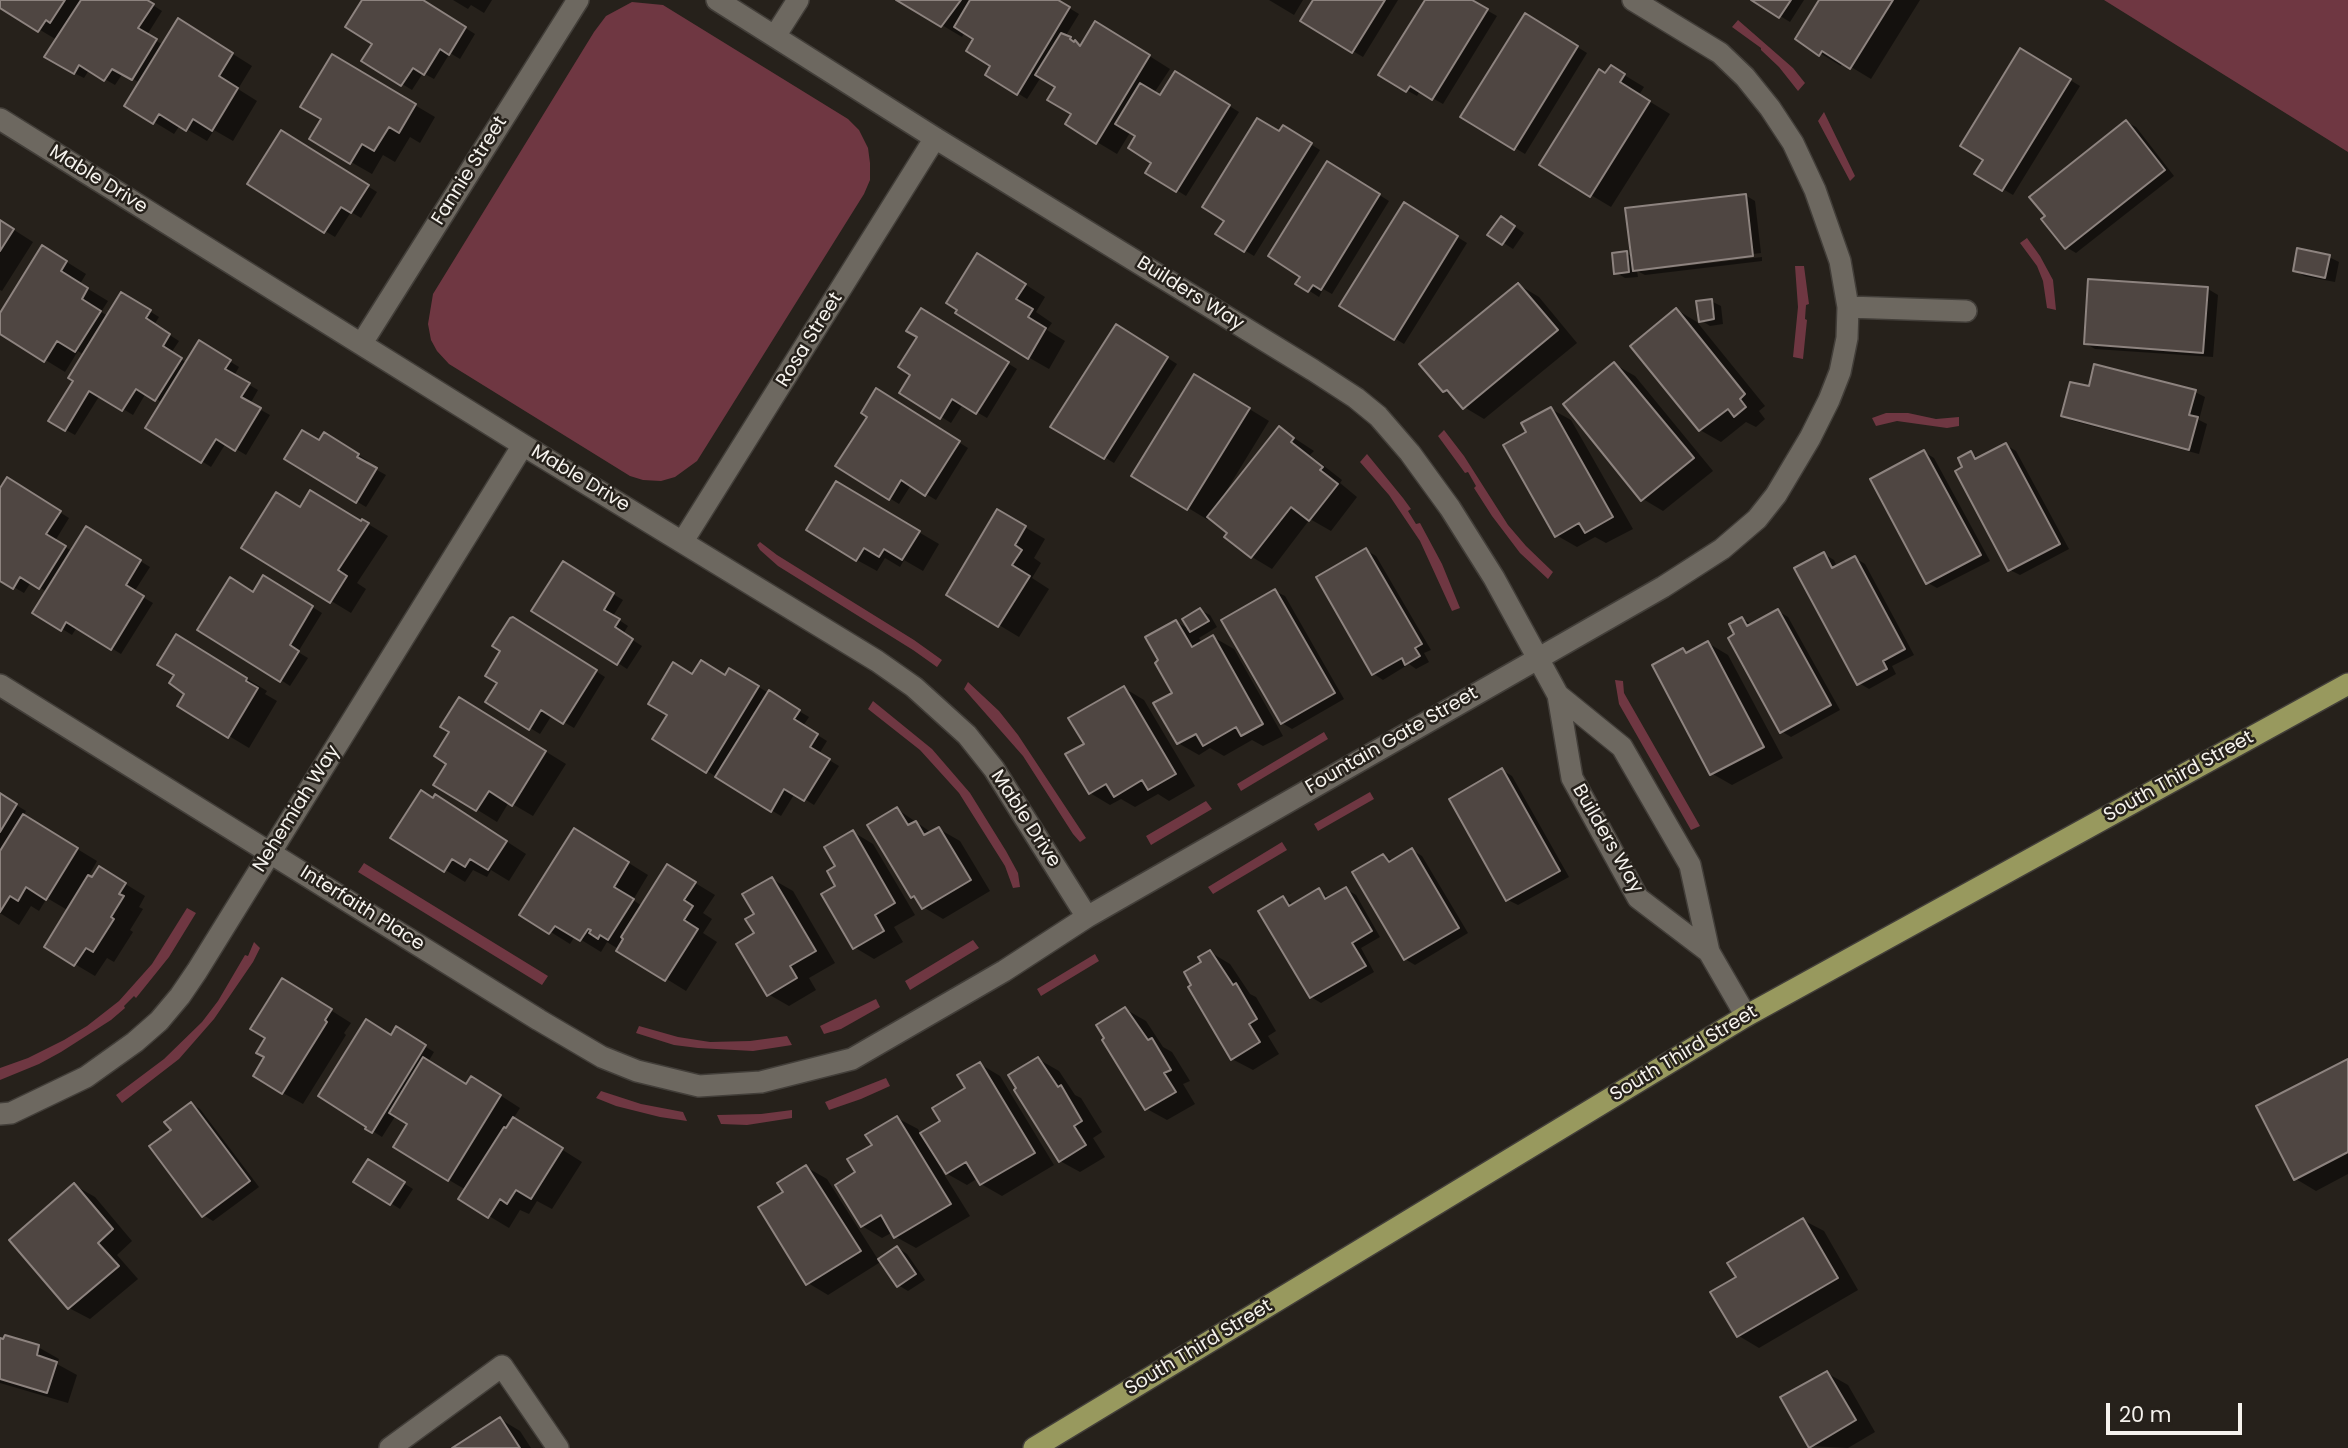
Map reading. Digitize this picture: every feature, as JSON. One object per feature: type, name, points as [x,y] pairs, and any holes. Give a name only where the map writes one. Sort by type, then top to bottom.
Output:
[{"type":"highway","name":"South Third Street","points":[[1034,1448],[1746,1016],[2348,684]]},
{"type":"street","name":"Fannie Street","points":[[362,343],[578,0]]},
{"type":"street","name":"Builders Way","points":[[718,0],[935,138],[1313,370],[1378,416],[1410,453],[1450,508],[1494,578],[1558,695],[1572,778],[1638,898],[1709,952]]},
{"type":"street","points":[[775,36],[798,0]]},
{"type":"street","name":"Fountain Gate Street","points":[[699,1086],[761,1082],[852,1059],[1004,971],[1087,916],[1691,570],[1722,549],[1757,519],[1793,468],[1829,400],[1840,372],[1847,338],[1848,307],[1840,261],[1815,190],[1793,143],[1770,108],[1745,77],[1720,53],[1633,0]]},
{"type":"street","name":"Mable Drive","points":[[0,119],[523,445],[877,661],[933,702],[967,735],[994,769],[1087,916]]},
{"type":"street","name":"Rosa Street","points":[[683,541],[935,138]]},
{"type":"street","points":[[1848,307],[1966,311]]},
{"type":"street","name":"Nehemiah Way","points":[[4,1119],[86,1077],[159,1021],[197,971],[523,445]]},
{"type":"street","name":"Interfaith Place","points":[[0,685],[602,1057],[637,1071],[699,1086]]},
{"type":"street","name":"Builders Way","points":[[1558,695],[1622,747],[1690,865],[1709,952],[1746,1016]]},
{"type":"street","points":[[390,1448],[502,1366],[558,1448]]},
{"type":"shaded area","points":[[2104,0],[2348,0],[2348,152]]},
{"type":"shaded area","points":[[632,2],[663,5],[848,119],[859,130],[868,148],[870,163],[870,180],[864,194],[697,461],[675,477],[661,481],[630,476],[449,364],[431,340],[428,324],[433,294],[594,32],[606,16]]},
{"type":"shaded area","points":[[1738,20],[1793,68],[1805,83],[1798,91],[1761,48],[1732,27]]},
{"type":"shaded area","points":[[1824,112],[1855,176],[1850,181],[1818,121]]},
{"type":"shaded area","points":[[2027,238],[2053,280],[2056,310],[2047,308],[2043,281],[2037,266],[2020,243]]},
{"type":"shaded area","points":[[1795,266],[1804,266],[1809,304],[1806,305],[1803,359],[1793,357],[1798,307]]},
{"type":"shaded area","points":[[1886,413],[1908,413],[1936,419],[1959,417],[1959,426],[1947,428],[1897,421],[1876,426],[1872,418]]},
{"type":"shaded area","points":[[1444,430],[1508,525],[1553,572],[1548,579],[1520,553],[1492,516],[1474,488],[1476,486],[1468,472],[1465,473],[1438,436]]},
{"type":"shaded area","points":[[1367,454],[1411,509],[1408,511],[1416,524],[1420,523],[1442,564],[1460,608],[1452,611],[1420,541],[1389,495],[1360,462]]},
{"type":"shaded area","points":[[760,542],[942,660],[937,667],[778,566],[760,550],[757,545]]},
{"type":"shaded area","points":[[1615,680],[1623,681],[1624,693],[1700,826],[1691,830],[1619,704]]},
{"type":"shaded area","points":[[968,682],[999,711],[1018,735],[1086,838],[1080,842],[1073,834],[1023,756],[964,689]]},
{"type":"shaded area","points":[[873,701],[932,749],[970,793],[1018,873],[1020,887],[1013,888],[1005,866],[959,793],[920,750],[868,709]]},
{"type":"shaded area","points":[[1324,732],[1328,739],[1241,791],[1237,784]]},
{"type":"shaded area","points":[[1370,792],[1374,799],[1318,831],[1314,824]]},
{"type":"shaded area","points":[[1206,801],[1212,809],[1151,845],[1146,836]]},
{"type":"shaded area","points":[[1282,842],[1287,850],[1213,894],[1208,887]]},
{"type":"shaded area","points":[[364,863],[548,976],[542,985],[358,872]]},
{"type":"shaded area","points":[[187,908],[196,913],[169,957],[136,998],[134,996],[111,1020],[61,1052],[0,1080],[0,1068],[64,1040],[119,1001],[152,964]]},
{"type":"shaded area","points":[[973,940],[979,948],[910,990],[905,981]]},
{"type":"shaded area","points":[[254,942],[260,948],[253,962],[214,1019],[179,1059],[122,1103],[116,1095],[164,1059],[202,1022],[218,1001],[245,955],[248,956]]},
{"type":"shaded area","points":[[1095,954],[1099,961],[1041,996],[1037,989]]},
{"type":"shaded area","points":[[876,999],[880,1007],[841,1029],[824,1034],[820,1026]]},
{"type":"shaded area","points":[[639,1026],[678,1037],[710,1042],[750,1041],[787,1036],[792,1045],[753,1051],[698,1048],[674,1045],[636,1033]]},
{"type":"shaded area","points":[[886,1078],[890,1086],[861,1099],[829,1110],[825,1102]]},
{"type":"shaded area","points":[[601,1091],[641,1104],[683,1112],[687,1121],[616,1106],[596,1098]]},
{"type":"shaded area","points":[[792,1110],[792,1118],[747,1125],[721,1124],[717,1115],[761,1114]]},
{"type":"building","points":[[0,0],[65,0],[50,23],[46,20],[38,32],[0,8]]},
{"type":"building","points":[[81,0],[147,0],[154,4],[138,28],[157,39],[132,80],[112,69],[104,81],[79,65],[74,74],[44,57]]},
{"type":"building","points":[[362,0],[423,0],[466,27],[449,55],[440,49],[424,75],[413,68],[401,86],[361,61],[372,44],[345,27]]},
{"type":"building","points":[[896,0],[961,0],[941,27]]},
{"type":"building","points":[[970,0],[1058,0],[1070,7],[1017,95],[985,75],[990,66],[966,51],[973,39],[954,27]]},
{"type":"building","points":[[1313,0],[1385,0],[1352,53],[1300,21]]},
{"type":"building","points":[[1425,0],[1472,0],[1488,9],[1432,100],[1410,86],[1406,92],[1378,75]]},
{"type":"building","points":[[1751,0],[1791,0],[1779,18]]},
{"type":"building","points":[[1819,0],[1893,0],[1850,69],[1822,51],[1819,56],[1795,39]]},
{"type":"building","points":[[1525,13],[1578,46],[1514,150],[1460,117]]},
{"type":"building","points":[[178,18],[233,53],[219,76],[238,88],[212,131],[193,119],[186,131],[159,114],[153,124],[124,106]]},
{"type":"building","points":[[1095,21],[1150,55],[1096,144],[1065,124],[1071,114],[1047,100],[1055,87],[1035,75],[1061,33],[1071,37],[1070,39],[1080,46]]},
{"type":"building","points":[[2020,48],[2071,79],[2002,191],[1974,174],[1983,160],[1960,146]]},
{"type":"building","points":[[332,54],[416,104],[399,133],[389,127],[374,151],[362,144],[350,164],[309,139],[321,119],[300,107]]},
{"type":"building","points":[[1611,65],[1625,74],[1620,82],[1650,101],[1590,197],[1539,165],[1599,69],[1605,73]]},
{"type":"building","points":[[1175,71],[1230,105],[1176,192],[1145,173],[1151,163],[1128,148],[1135,136],[1115,124],[1140,83],[1160,95]]},
{"type":"building","points":[[1257,118],[1279,131],[1283,125],[1312,143],[1244,252],[1215,234],[1224,221],[1202,207]]},
{"type":"building","points":[[2126,120],[2165,170],[2065,249],[2041,219],[2045,216],[2029,197]]},
{"type":"building","points":[[281,130],[369,185],[351,213],[341,207],[324,233],[247,184]]},
{"type":"building","points":[[1327,161],[1380,194],[1321,290],[1313,285],[1308,292],[1295,284],[1300,277],[1268,256]]},
{"type":"building","points":[[1746,194],[1753,256],[1633,271],[1625,208]]},
{"type":"building","points":[[1404,202],[1458,236],[1394,340],[1339,306]]},
{"type":"building","points":[[1501,216],[1515,226],[1502,245],[1487,235]]},
{"type":"building","points":[[0,220],[14,229],[0,251]]},
{"type":"building","points":[[42,245],[67,261],[61,271],[88,288],[82,299],[101,311],[75,352],[57,341],[44,362],[0,334],[0,313]]},
{"type":"building","points":[[2297,248],[2330,255],[2325,278],[2293,271]]},
{"type":"building","points":[[1627,251],[1629,272],[1614,274],[1612,253]]},
{"type":"building","points":[[977,253],[1026,284],[1016,299],[1033,309],[1028,317],[1046,328],[1028,359],[955,313],[957,310],[946,303]]},
{"type":"building","points":[[2088,279],[2208,287],[2203,353],[2084,344]]},
{"type":"building","points":[[1518,283],[1558,330],[1463,409],[1447,390],[1443,392],[1419,364]]},
{"type":"building","points":[[121,292],[151,310],[146,318],[170,334],[163,346],[182,358],[155,401],[136,389],[122,411],[89,391],[65,431],[48,421],[73,381],[68,378]]},
{"type":"building","points":[[1712,299],[1714,319],[1699,322],[1696,301]]},
{"type":"building","points":[[921,308],[1009,362],[976,414],[952,399],[940,419],[899,393],[910,375],[898,367],[917,337],[906,331]]},
{"type":"building","points":[[1676,308],[1745,394],[1740,399],[1746,407],[1734,417],[1728,409],[1699,431],[1630,346]]},
{"type":"building","points":[[1116,324],[1168,357],[1104,459],[1050,427]]},
{"type":"building","points":[[199,340],[231,360],[225,369],[250,383],[241,397],[261,408],[235,451],[216,439],[201,463],[145,428]]},
{"type":"building","points":[[1614,362],[1694,458],[1641,501],[1563,404]]},
{"type":"building","points":[[2094,364],[2196,390],[2189,415],[2198,417],[2189,450],[2061,416],[2070,382],[2089,386]]},
{"type":"building","points":[[1194,374],[1250,408],[1187,510],[1131,476]]},
{"type":"building","points":[[876,388],[960,441],[925,496],[901,480],[889,500],[835,466],[867,417],[861,413]]},
{"type":"building","points":[[1551,407],[1613,517],[1585,533],[1579,523],[1555,537],[1503,445],[1526,432],[1521,423]]},
{"type":"building","points":[[1279,426],[1294,438],[1291,442],[1323,467],[1320,470],[1338,484],[1309,521],[1291,507],[1251,558],[1224,537],[1227,533],[1207,517]]},
{"type":"building","points":[[302,430],[319,440],[324,432],[359,454],[357,457],[377,468],[356,503],[284,459]]},
{"type":"building","points":[[2006,443],[2060,544],[2008,571],[1955,471],[1962,467],[1958,458],[1971,451],[1975,459]]},
{"type":"building","points":[[1924,450],[1981,555],[1926,584],[1870,479]]},
{"type":"building","points":[[7,477],[61,511],[46,534],[66,546],[39,589],[20,577],[13,589],[0,581],[0,488]]},
{"type":"building","points":[[836,481],[920,531],[902,560],[884,549],[879,557],[864,548],[856,561],[806,530]]},
{"type":"building","points":[[310,490],[361,521],[362,519],[369,523],[338,570],[347,576],[330,603],[241,548],[276,492],[300,507]]},
{"type":"building","points":[[997,509],[1026,526],[1015,545],[1022,550],[1012,565],[1030,576],[998,627],[946,595]]},
{"type":"building","points":[[86,526],[141,560],[126,585],[144,596],[111,650],[66,622],[61,631],[32,613]]},
{"type":"building","points":[[1366,548],[1422,644],[1415,648],[1420,656],[1405,665],[1402,658],[1372,675],[1316,577]]},
{"type":"building","points":[[1824,552],[1832,568],[1855,556],[1905,649],[1883,661],[1887,669],[1857,685],[1794,568]]},
{"type":"building","points":[[563,561],[614,593],[604,610],[620,619],[615,627],[633,639],[617,665],[531,611]]},
{"type":"building","points":[[263,575],[313,606],[290,645],[299,651],[280,682],[197,630],[230,577],[253,592]]},
{"type":"building","points":[[1275,589],[1335,693],[1281,724],[1221,620]]},
{"type":"building","points":[[1200,608],[1209,621],[1190,632],[1182,619]]},
{"type":"building","points":[[1778,609],[1831,705],[1780,733],[1728,638],[1734,634],[1729,624],[1742,617],[1747,626]]},
{"type":"building","points":[[513,617],[597,670],[563,724],[541,710],[529,730],[485,702],[497,683],[485,676],[500,651],[492,646]]},
{"type":"building","points":[[1176,620],[1192,647],[1213,635],[1263,724],[1241,736],[1236,727],[1203,746],[1196,734],[1177,744],[1153,703],[1172,693],[1155,663],[1158,660],[1145,637]]},
{"type":"building","points":[[176,634],[247,678],[246,681],[258,688],[228,738],[177,706],[184,694],[169,683],[174,675],[157,665]]},
{"type":"building","points":[[1708,641],[1764,747],[1710,775],[1652,665],[1683,648],[1686,653]]},
{"type":"building","points":[[701,660],[725,675],[729,668],[759,686],[706,773],[652,739],[667,715],[648,704],[673,662],[692,674]]},
{"type":"building","points":[[1124,686],[1176,774],[1148,790],[1142,780],[1114,797],[1106,784],[1089,794],[1065,754],[1084,744],[1068,718]]},
{"type":"building","points":[[769,690],[800,710],[794,719],[818,734],[810,747],[830,759],[804,801],[784,789],[771,812],[715,777]]},
{"type":"building","points":[[459,697],[546,751],[512,806],[489,791],[476,811],[433,785],[446,764],[434,756],[449,732],[440,727]]},
{"type":"building","points":[[1502,768],[1560,871],[1506,901],[1449,799]]},
{"type":"building","points":[[421,790],[433,798],[435,794],[507,841],[488,870],[470,859],[465,867],[452,859],[444,872],[390,838]]},
{"type":"building","points":[[0,793],[17,804],[0,832]]},
{"type":"building","points":[[897,807],[908,825],[916,821],[924,835],[939,827],[971,880],[922,909],[914,896],[911,898],[867,825]]},
{"type":"building","points":[[23,814],[78,848],[46,900],[26,887],[18,901],[10,896],[0,912],[0,851]]},
{"type":"building","points":[[574,828],[629,862],[614,887],[634,899],[608,940],[600,935],[598,939],[589,933],[591,930],[588,929],[580,941],[555,926],[549,934],[519,915]]},
{"type":"building","points":[[853,830],[895,903],[875,915],[884,931],[853,949],[821,894],[835,886],[827,871],[835,866],[824,847]]},
{"type":"building","points":[[1412,848],[1459,928],[1404,960],[1352,872],[1383,854],[1389,862]]},
{"type":"building","points":[[667,864],[696,882],[684,900],[693,906],[684,920],[698,929],[665,981],[616,951],[623,939],[621,937]]},
{"type":"building","points":[[99,866],[126,883],[119,894],[124,896],[111,917],[114,919],[93,952],[86,948],[74,966],[44,947],[88,875],[92,877]]},
{"type":"building","points":[[772,877],[816,951],[790,966],[797,978],[767,996],[736,944],[754,933],[745,919],[754,914],[742,894]]},
{"type":"building","points":[[1346,887],[1372,931],[1352,943],[1366,966],[1310,998],[1258,911],[1283,896],[1289,906],[1319,888],[1325,899]]},
{"type":"building","points":[[1210,950],[1233,985],[1236,983],[1257,1019],[1249,1024],[1260,1042],[1231,1060],[1188,987],[1191,985],[1184,972],[1201,962],[1198,957]]},
{"type":"building","points":[[282,978],[332,1009],[325,1020],[327,1022],[282,1094],[253,1076],[264,1057],[256,1053],[265,1038],[250,1029]]},
{"type":"building","points":[[1125,1007],[1148,1040],[1152,1038],[1171,1070],[1164,1073],[1176,1092],[1145,1110],[1102,1040],[1104,1038],[1096,1025]]},
{"type":"building","points":[[366,1019],[391,1035],[396,1026],[426,1045],[372,1133],[318,1096]]},
{"type":"building","points":[[423,1057],[466,1084],[471,1076],[501,1095],[448,1181],[393,1147],[407,1124],[389,1113]]},
{"type":"building","points":[[1038,1057],[1058,1087],[1061,1085],[1082,1121],[1074,1126],[1086,1145],[1059,1162],[1014,1090],[1016,1088],[1008,1075]]},
{"type":"building","points":[[2348,1059],[2348,1152],[2294,1180],[2256,1106]]},
{"type":"building","points":[[980,1062],[1035,1153],[980,1185],[966,1162],[946,1174],[920,1133],[940,1121],[932,1108],[965,1088],[957,1075]]},
{"type":"building","points":[[191,1102],[250,1181],[202,1217],[149,1146],[171,1130],[164,1122]]},
{"type":"building","points":[[897,1116],[951,1204],[894,1238],[881,1215],[861,1227],[835,1185],[855,1172],[847,1159],[872,1145],[865,1135]]},
{"type":"building","points":[[513,1117],[563,1148],[531,1199],[516,1190],[507,1204],[500,1199],[488,1218],[458,1199]]},
{"type":"building","points":[[368,1159],[405,1182],[390,1205],[353,1182]]},
{"type":"building","points":[[806,1165],[861,1251],[806,1285],[758,1207],[783,1192],[777,1183]]},
{"type":"building","points":[[74,1183],[113,1229],[98,1243],[119,1266],[68,1309],[9,1240]]},
{"type":"building","points":[[1803,1218],[1838,1278],[1737,1337],[1710,1292],[1736,1277],[1727,1263]]},
{"type":"building","points":[[897,1246],[916,1274],[897,1287],[878,1259]]},
{"type":"building","points":[[5,1335],[39,1345],[37,1355],[57,1362],[47,1393],[0,1379],[0,1338],[3,1339]]},
{"type":"building","points":[[1827,1371],[1856,1420],[1809,1448],[1780,1397]]},
{"type":"building","points":[[500,1417],[520,1448],[452,1448]]}]
